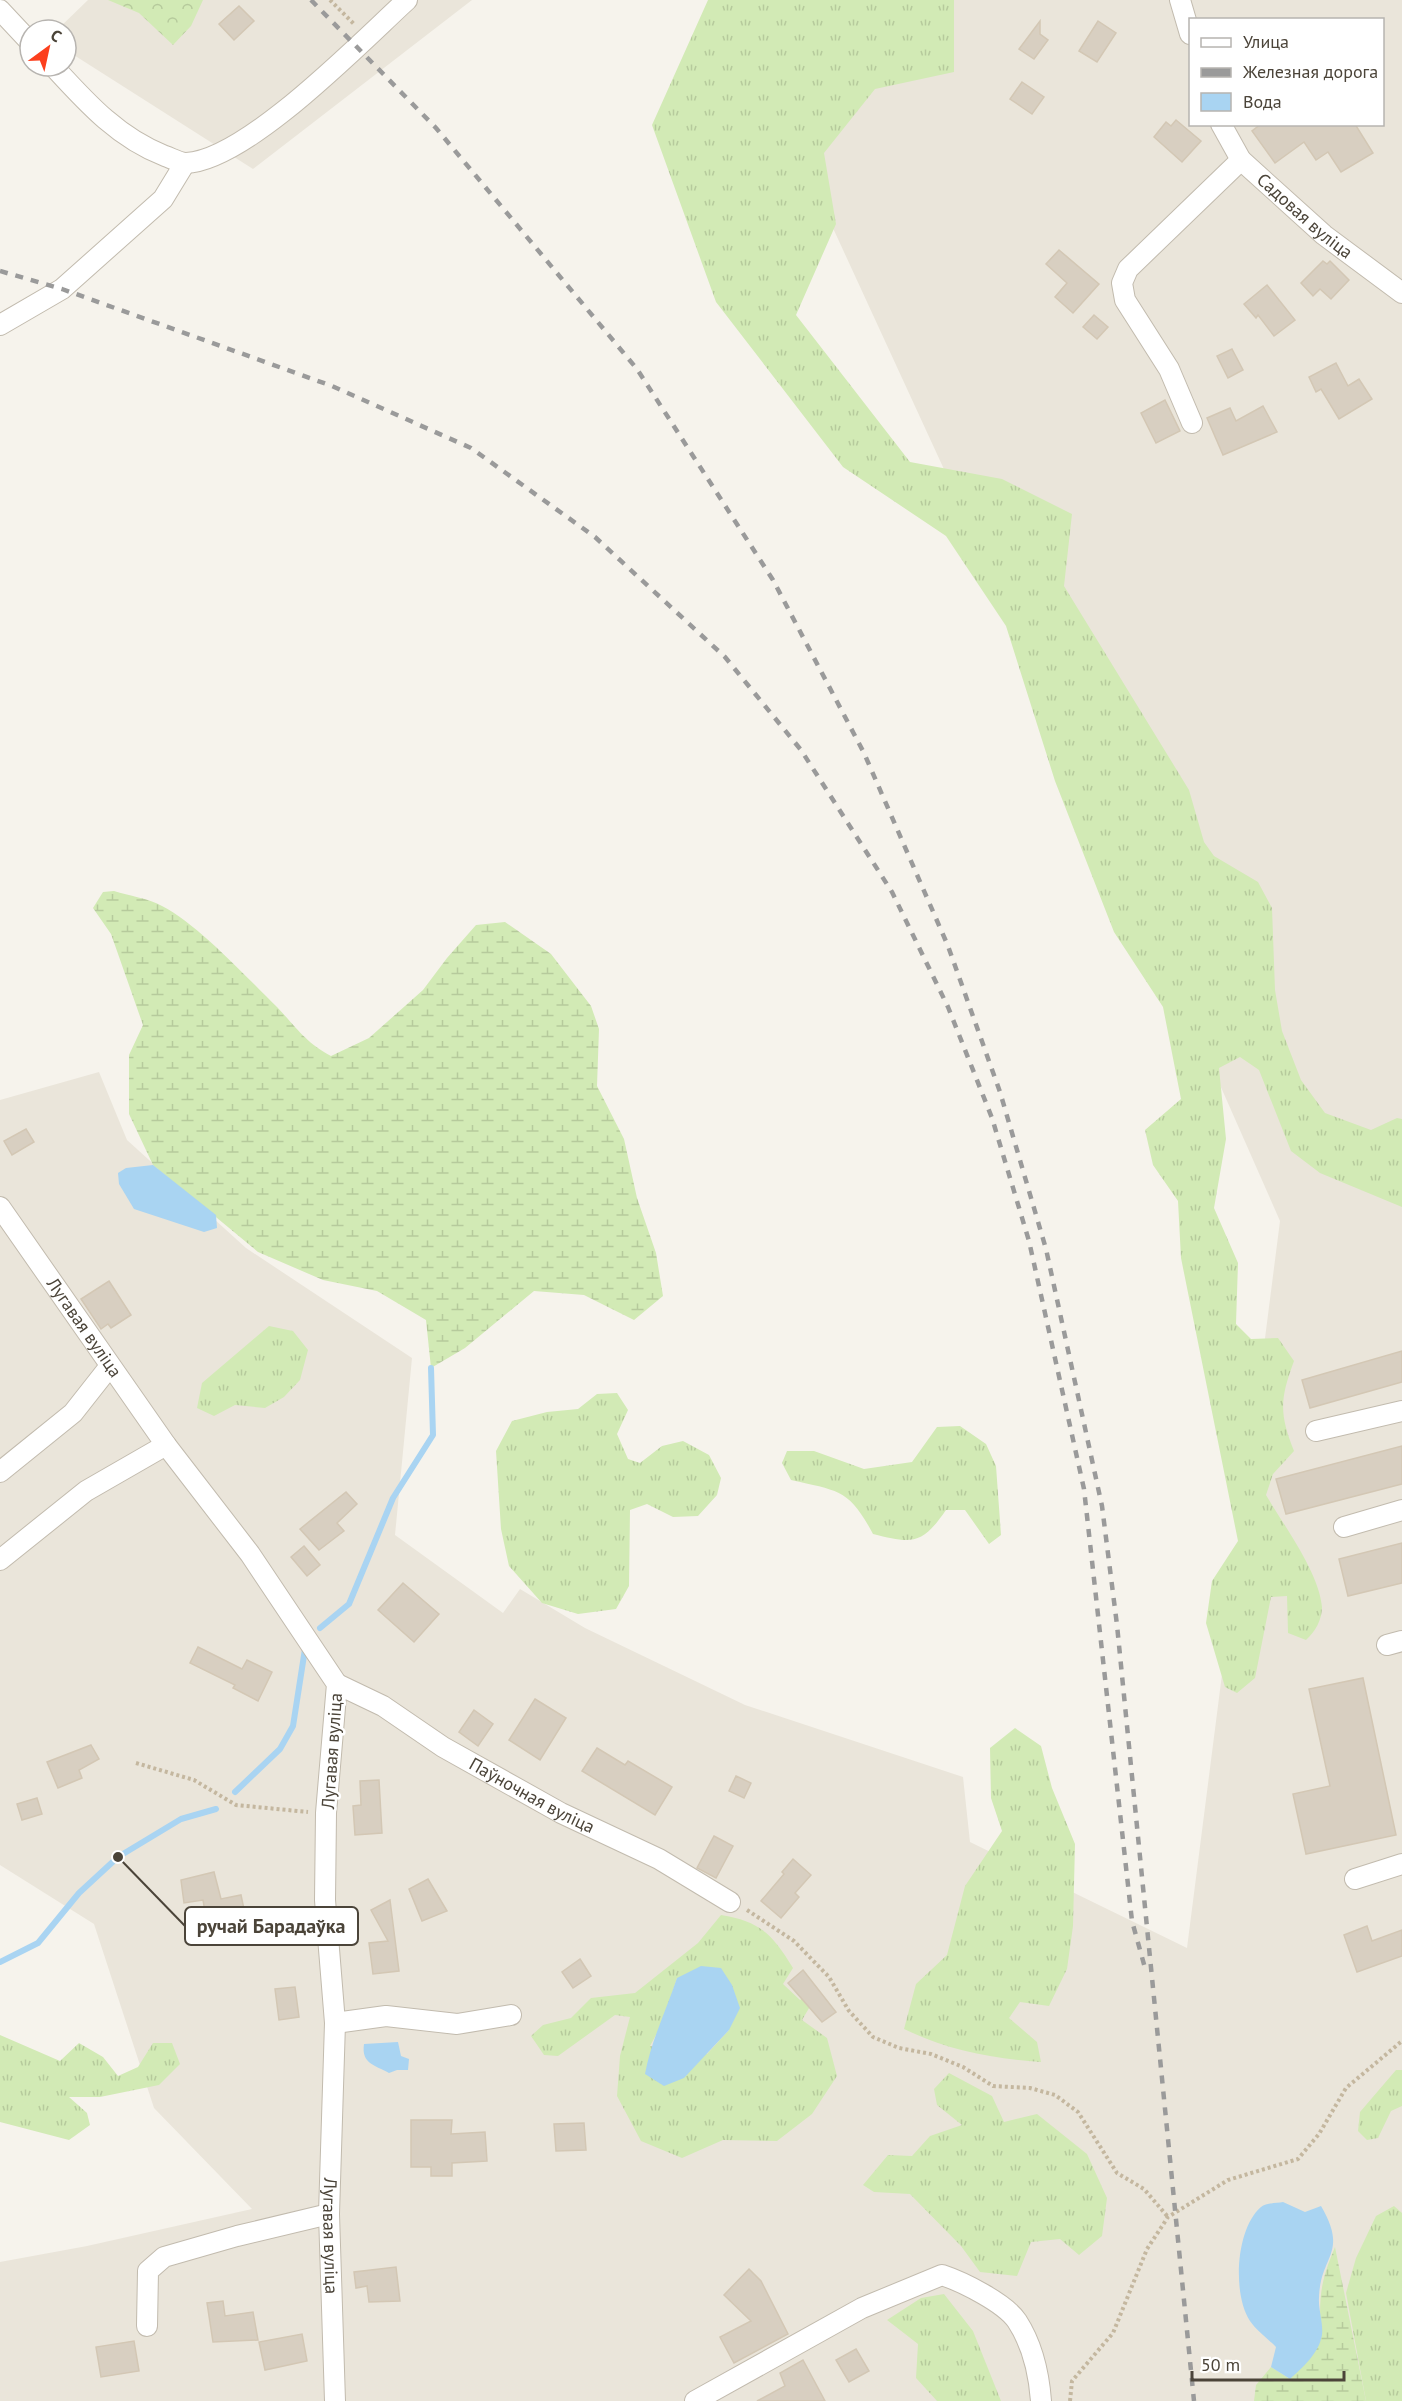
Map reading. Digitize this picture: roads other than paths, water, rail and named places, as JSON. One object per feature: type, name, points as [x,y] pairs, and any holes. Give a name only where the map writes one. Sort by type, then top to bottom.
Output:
[{"type":"street","points":[[65,78],[118,132],[152,151],[185,163],[218,156],[263,129],[406,0]]},
{"type":"street","points":[[1180,0],[1189,28]]},
{"type":"street","points":[[0,10],[18,29]]},
{"type":"street","name":"Садовая вуліца","points":[[1222,126],[1241,160],[1324,235],[1402,293]]},
{"type":"street","points":[[1192,423],[1169,369],[1125,300],[1122,283],[1128,269],[1241,160]]},
{"type":"street","points":[[0,325],[62,289],[163,199],[185,163]]},
{"type":"street","name":"Лугавая вуліца","points":[[0,1207],[166,1445],[250,1554],[337,1684],[327,1813],[325,1900],[335,2023],[329,2214],[335,2401]]},
{"type":"street","points":[[0,1472],[73,1413],[110,1366]]},
{"type":"street","points":[[1316,1431],[1402,1411]]},
{"type":"street","points":[[0,1560],[86,1491],[166,1445]]},
{"type":"street","points":[[1344,1527],[1402,1510]]},
{"type":"street","name":"Паўночная вуліца","points":[[337,1684],[383,1706],[443,1747],[561,1813],[659,1859],[730,1902]]},
{"type":"street","points":[[1355,1879],[1402,1863]]},
{"type":"street","points":[[335,2023],[386,2016],[457,2024],[511,2015]]},
{"type":"street","points":[[147,2326],[148,2271],[164,2257],[237,2236],[329,2214]]},
{"type":"street","points":[[695,2401],[862,2308],[942,2276],[971,2285],[1016,2320],[1039,2373],[1041,2401]]},
{"type":"water","points":[[153,1165],[216,1215],[217,1228],[204,1232],[134,1209],[119,1184],[118,1173],[126,1168]]},
{"type":"water","points":[[701,1966],[721,1968],[732,1985],[740,2008],[729,2030],[684,2078],[664,2086],[645,2074],[651,2050],[677,1978]]},
{"type":"water","points":[[398,2042],[401,2056],[409,2059],[408,2070],[389,2073],[370,2063],[365,2056],[364,2044]]},
{"type":"water","points":[[1283,2202],[1305,2212],[1321,2206],[1333,2235],[1331,2254],[1321,2284],[1319,2303],[1321,2339],[1312,2356],[1290,2379],[1271,2367],[1276,2347],[1250,2321],[1244,2309],[1239,2279],[1242,2245],[1253,2217],[1263,2206]]},
{"type":"waterway","points":[[320,1628],[349,1604],[393,1498],[433,1435],[431,1368]]},
{"type":"waterway","points":[[235,1792],[280,1749],[293,1726],[305,1649]]},
{"type":"waterway","points":[[0,1962],[38,1943],[79,1893],[118,1857],[181,1819],[216,1809]]},
{"type":"railway","points":[[311,0],[436,128],[637,369],[773,580],[864,753],[948,946],[1000,1092],[1046,1249],[1102,1506],[1117,1625],[1194,2401]]},
{"type":"railway","points":[[0,271],[62,289],[332,386],[471,448],[595,537],[725,657],[801,750],[892,892],[948,1007],[992,1118],[1029,1241],[1084,1489],[1132,1921],[1145,1968]]},
{"type":"place","name":"ручай Барадаўка","points":[[118,1857]]}]
